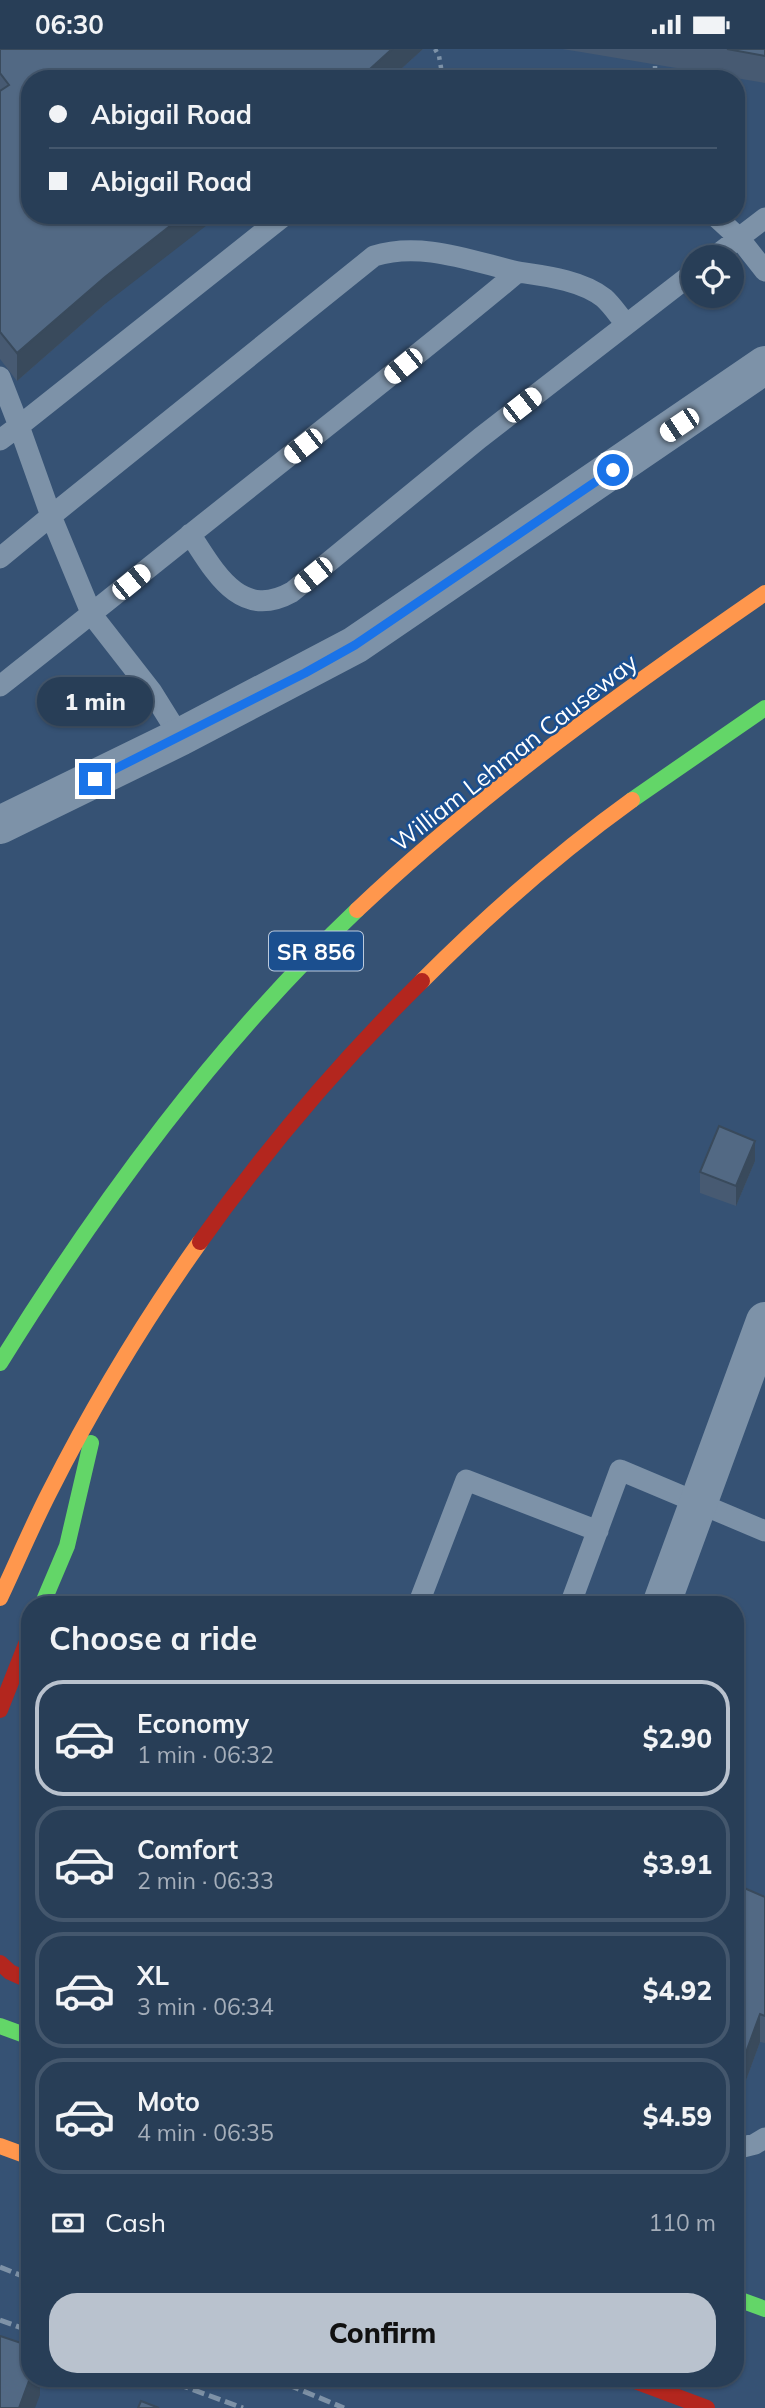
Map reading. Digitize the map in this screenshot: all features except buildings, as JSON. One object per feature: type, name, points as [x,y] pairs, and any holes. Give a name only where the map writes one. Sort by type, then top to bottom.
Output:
[{"type":"main road","name":"William Lehman Causeway","points":[[0,1363],[58,1273],[136,1162],[219,1058],[308,959],[401,869],[506,781],[656,669],[765,593]]},
{"type":"main road","points":[[0,1598],[39,1513],[103,1390],[162,1294],[205,1231],[289,1123],[379,1022],[455,947],[553,861],[655,784],[765,708]]},
{"type":"main road","points":[[46,1596],[67,1546],[103,1390]]},
{"type":"main road","points":[[0,1710],[21,1657]]},
{"type":"main road","points":[[0,1963],[21,1977]]},
{"type":"main road","points":[[0,2026],[21,2034]]},
{"type":"main road","points":[[3,2137],[21,2150]]},
{"type":"main road","points":[[744,2301],[765,2309]]},
{"type":"main road","points":[[651,2387],[707,2408]]},
{"type":"street","points":[[0,825],[180,737],[355,645],[765,365]]},
{"type":"street","points":[[664,1596],[765,1321]]},
{"type":"lane","points":[[730,245],[765,218]]},
{"type":"lane","points":[[0,440],[274,224]]},
{"type":"lane","points":[[724,224],[739,238],[765,271]]},
{"type":"lane","points":[[0,558],[374,257],[402,250],[421,250],[547,277],[604,298],[626,324]]},
{"type":"lane","points":[[0,686],[339,418],[518,272]]},
{"type":"lane","points":[[190,534],[229,588],[249,598],[278,600],[292,592],[480,438],[681,282]]},
{"type":"lane","points":[[0,376],[51,516],[92,615],[152,692],[180,737]]},
{"type":"lane","points":[[573,1596],[620,1470],[765,1531]]},
{"type":"lane","points":[[421,1596],[466,1480],[598,1531]]},
{"type":"lane","points":[[744,2147],[765,2138]]},
{"type":"path","points":[[435,49],[441,70]]},
{"type":"path","points":[[655,49],[655,70]]},
{"type":"railway","points":[[0,2267],[21,2275]]},
{"type":"railway","points":[[0,2320],[21,2328]]},
{"type":"railway","points":[[186,2387],[243,2408]]},
{"type":"railway","points":[[294,2387],[344,2408]]},
{"type":"traffic: fast","points":[[632,800],[765,708]]},
{"type":"traffic: fast","points":[[0,1363],[79,1242],[164,1125],[256,1014],[357,910]]},
{"type":"traffic: fast","points":[[46,1596],[67,1546],[91,1443]]},
{"type":"traffic: fast","points":[[0,2026],[21,2034]]},
{"type":"traffic: fast","points":[[744,2301],[765,2309]]},
{"type":"traffic: slow","points":[[357,910],[504,783],[659,667],[765,593]]},
{"type":"traffic: slow","points":[[422,981],[523,886],[632,800]]},
{"type":"traffic: slow","points":[[0,1598],[43,1504],[84,1427],[120,1363],[200,1242]]},
{"type":"traffic: slow","points":[[0,2146],[21,2154]]},
{"type":"traffic: jam","points":[[200,1242],[251,1173],[305,1107],[422,981]]},
{"type":"traffic: jam","points":[[0,1710],[21,1657]]},
{"type":"traffic: jam","points":[[0,1963],[21,1977]]},
{"type":"traffic: jam","points":[[651,2387],[707,2408]]},
{"type":"route","points":[[95,779],[355,645],[613,470]]}]
